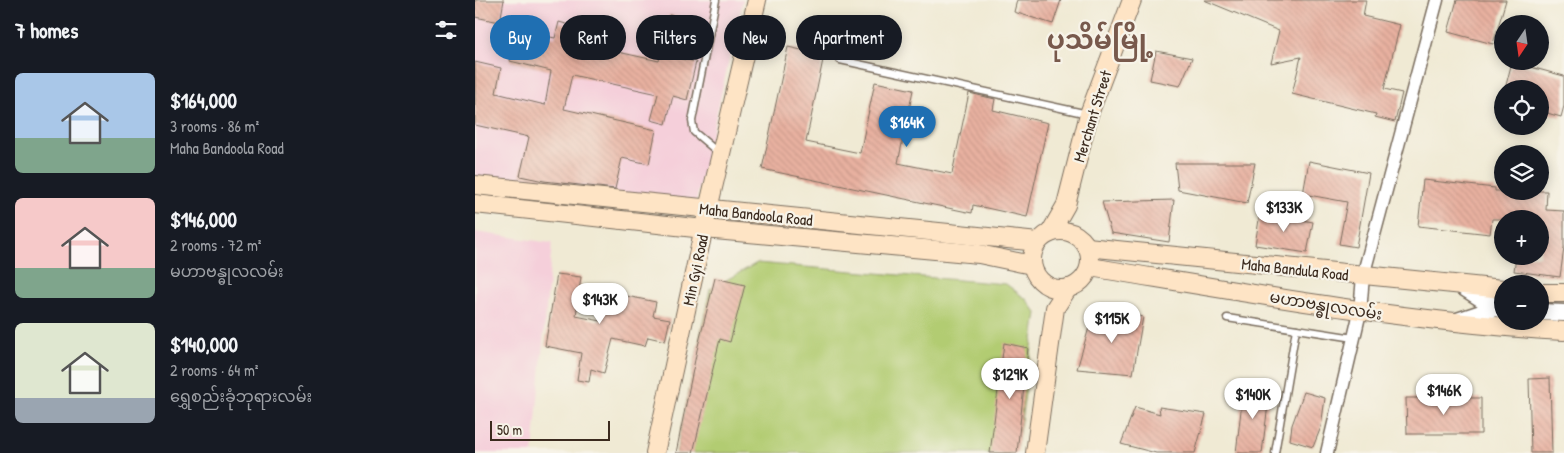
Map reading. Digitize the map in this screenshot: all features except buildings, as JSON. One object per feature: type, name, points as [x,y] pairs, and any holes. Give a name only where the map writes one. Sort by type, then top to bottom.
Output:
[{"type":"main road","name":"Min Gyi Road","points":[[655,453],[708,209],[757,0]]},
{"type":"main road","name":"Merchant Street","points":[[1044,237],[1066,205],[1089,114],[1132,0]]},
{"type":"main road","name":"Maha Bandoola Road","points":[[475,185],[708,209],[1044,237]]},
{"type":"main road","name":"Maha Bandoola Road","points":[[475,204],[704,229],[979,254],[1032,265]]},
{"type":"main road","name":"Merchant Street","points":[[1066,205],[1072,233]]},
{"type":"main road","points":[[1045,284],[1060,289],[1068,288],[1082,280],[1090,266],[1087,247],[1081,238],[1072,233],[1062,231],[1044,237],[1032,256],[1035,274],[1045,284],[1055,308]]},
{"type":"main road","name":"Maha Bandula Road","points":[[1087,247],[1494,288]]},
{"type":"main road","name":"မဟာဗန္ဓုလလမ်း","points":[[1090,266],[1361,312],[1564,331]]},
{"type":"main road","points":[[1035,453],[1055,308],[1068,288]]},
{"type":"main road","points":[[1549,292],[1564,293]]},
{"type":"street","points":[[1327,453],[1361,312],[1363,276],[1437,0]]},
{"type":"street","points":[[1460,285],[1494,305]]},
{"type":"street","points":[[1453,322],[1494,310]]},
{"type":"street","points":[[1549,312],[1564,313]]},
{"type":"lane","points":[[716,0],[692,121],[693,132],[721,155]]},
{"type":"lane","points":[[840,60],[1089,114]]},
{"type":"lane","points":[[1227,318],[1354,338]]},
{"type":"lane","points":[[1275,453],[1296,329]]},
{"type":"shaded area","points":[[475,0],[743,0],[740,15],[724,15],[724,60],[729,60],[695,206],[475,180]]},
{"type":"shaded area","points":[[475,232],[552,243],[533,453],[475,453]]},
{"type":"green space","points":[[757,263],[1006,284],[1026,299],[1037,313],[1016,453],[676,453],[710,289]]},
{"type":"district","name":"ပုသိမ်မြို့","points":[[1100,39]]}]
